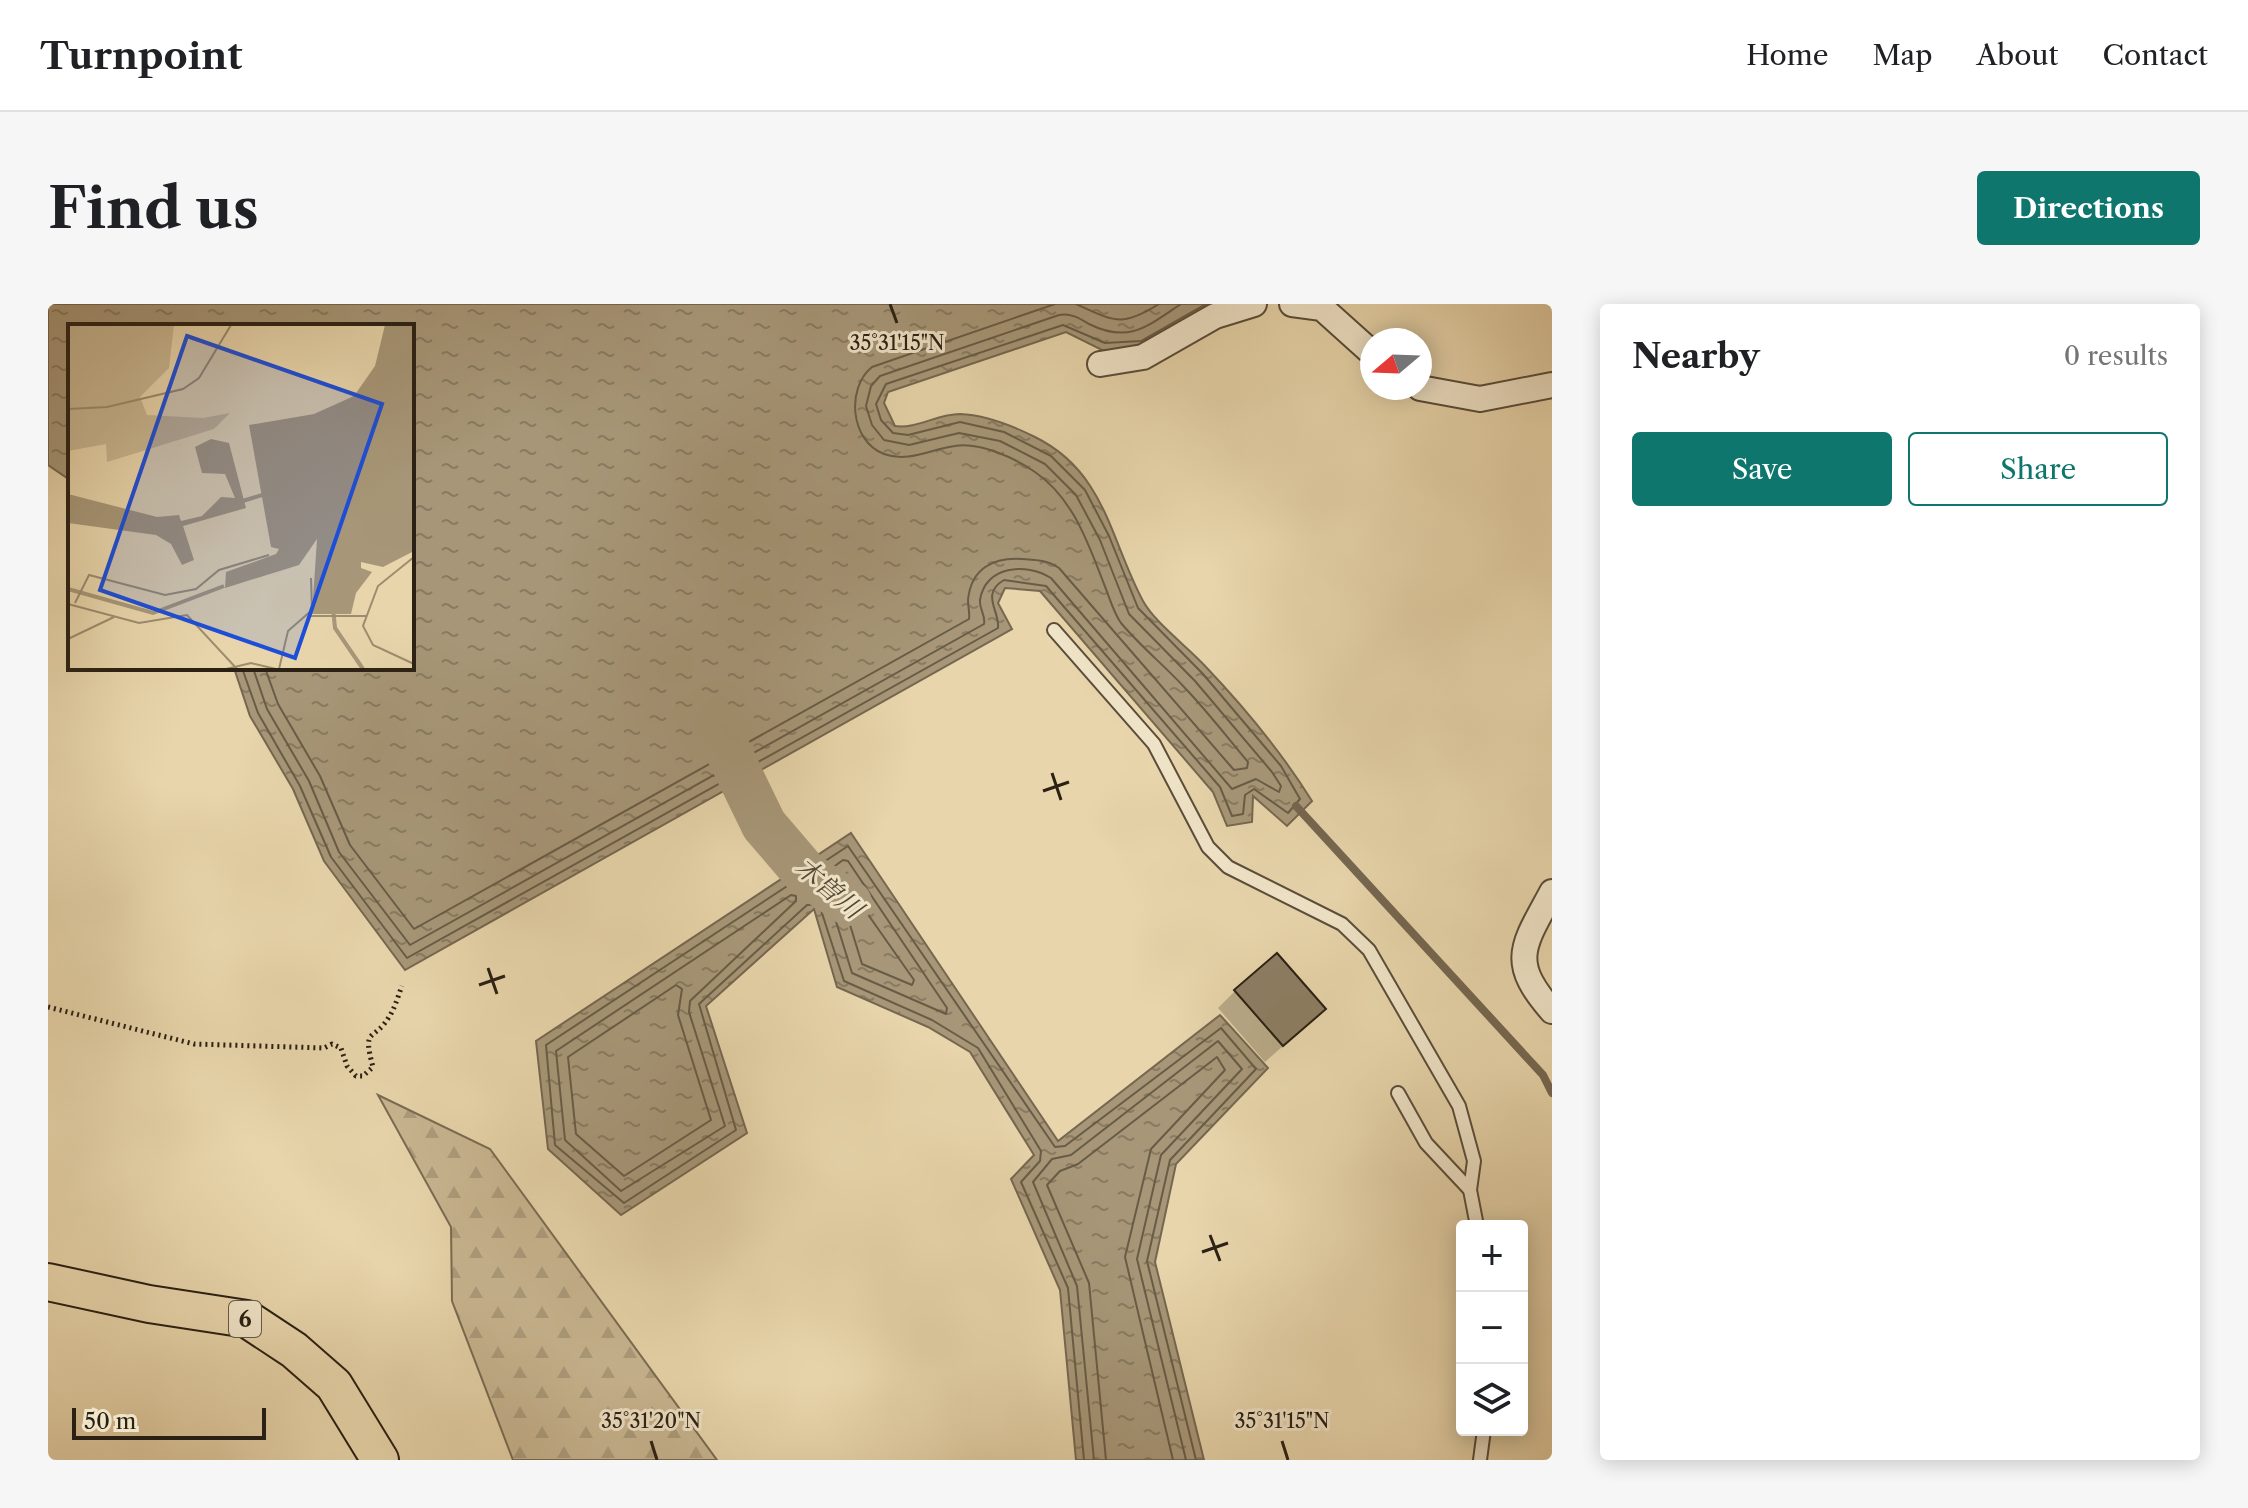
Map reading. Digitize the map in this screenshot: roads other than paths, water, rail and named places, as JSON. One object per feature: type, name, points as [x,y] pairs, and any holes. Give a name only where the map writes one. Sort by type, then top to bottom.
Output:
[{"type":"main road","name":"6","points":[[48,1282],[149,1304],[247,1319],[294,1350],[334,1385],[380,1460]]},
{"type":"street","points":[[1100,364],[1143,357],[1215,316],[1254,304]]},
{"type":"street","points":[[1292,304],[1322,308],[1360,342]]},
{"type":"street","points":[[1432,390],[1480,399],[1552,385]]},
{"type":"street","points":[[1552,892],[1523,950],[1528,984],[1552,1011]]},
{"type":"lane","points":[[1054,630],[1154,744],[1208,847],[1228,867],[1342,924],[1369,950],[1459,1106],[1474,1161],[1470,1190],[1476,1220]]},
{"type":"lane","points":[[1398,1093],[1426,1143],[1470,1190]]},
{"type":"lane","points":[[1480,1460],[1483,1436]]},
{"type":"water","points":[[48,304],[1228,304],[1144,349],[1104,351],[1066,332],[888,392],[884,403],[895,426],[952,415],[969,415],[1018,429],[1059,452],[1092,488],[1148,609],[1249,715],[1312,801],[1287,826],[1253,796],[1252,822],[1227,826],[1213,792],[1040,591],[1005,588],[998,603],[1012,629],[405,970],[324,861],[293,789],[250,716],[235,670],[414,670],[414,324],[68,324],[68,479],[48,465]]},
{"type":"water","points":[[851,833],[1058,1141],[1220,1015],[1268,1068],[1176,1164],[1155,1262],[1204,1460],[1076,1460],[1060,1290],[1011,1179],[1034,1155],[970,1052],[928,1027],[837,987],[814,909],[706,1006],[747,1133],[621,1215],[548,1149],[536,1041]]},
{"type":"waterway","name":"木曽川","points":[[715,724],[764,825],[806,874],[849,903]]},
{"type":"waterway","points":[[1296,806],[1543,1075],[1552,1093]]}]
